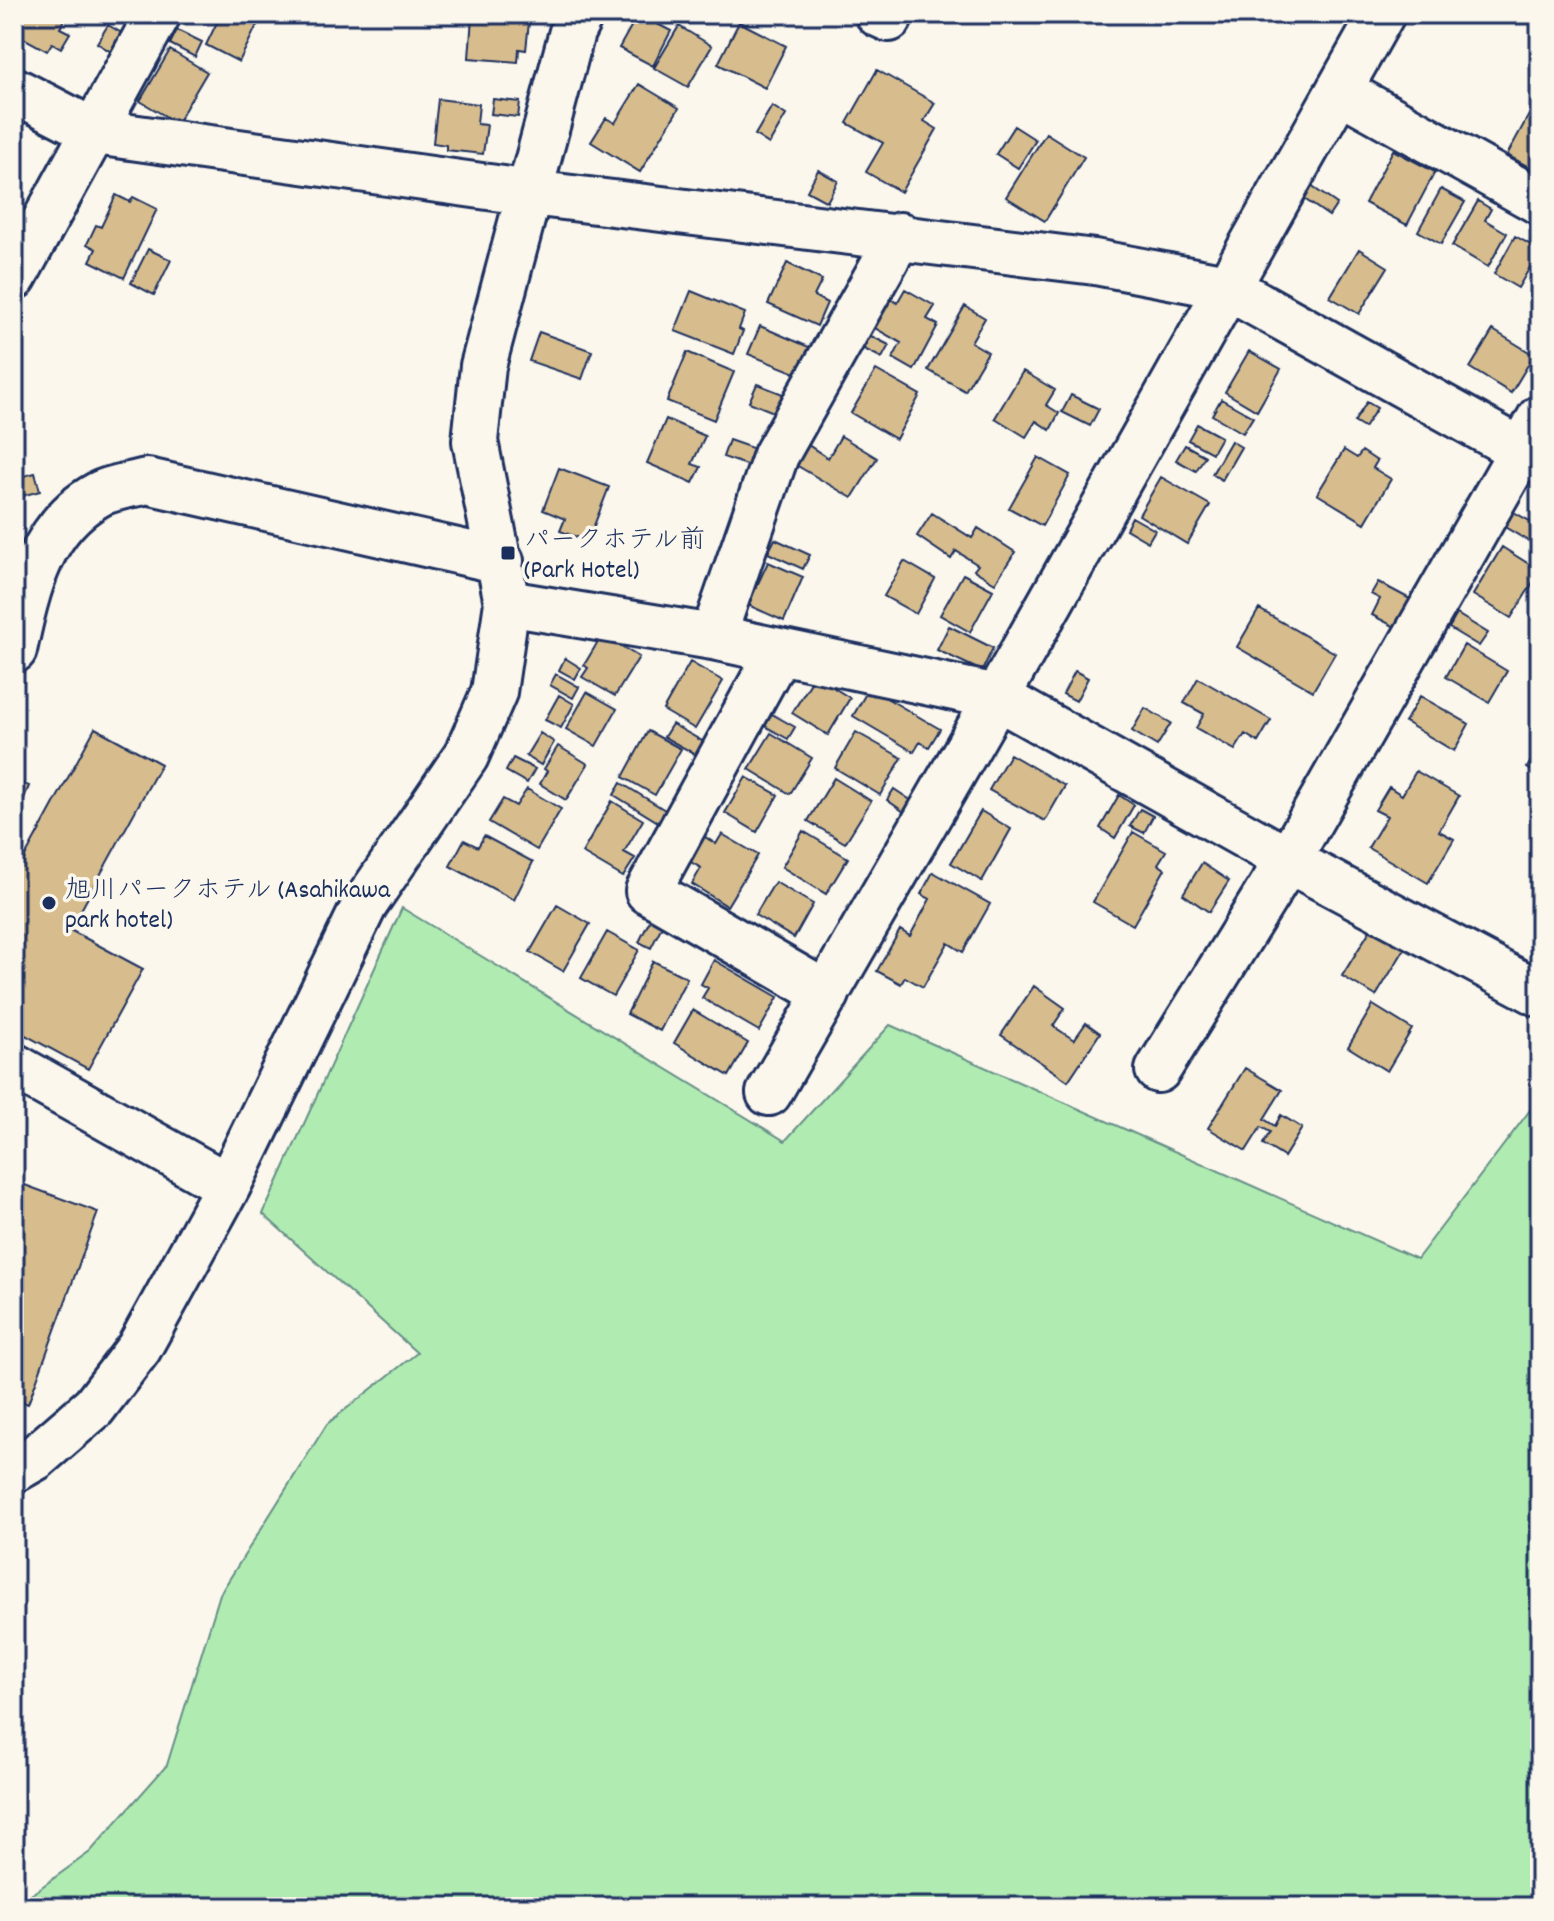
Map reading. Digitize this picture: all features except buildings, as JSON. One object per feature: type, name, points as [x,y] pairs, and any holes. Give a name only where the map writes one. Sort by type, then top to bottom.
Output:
[{"type":"street","points":[[14,277],[158,14]]},
{"type":"street","points":[[14,1470],[35,1458],[94,1407],[139,1348],[228,1186],[365,904],[466,756],[494,692],[504,582],[475,441],[483,366],[572,32],[581,14]]},
{"type":"street","points":[[769,1093],[997,697],[1382,14]]},
{"type":"street","points":[[14,90],[95,132],[531,193],[900,235],[1095,262],[1227,287],[1534,443],[1288,860],[1158,1070]]},
{"type":"street","points":[[1339,90],[1540,202]]},
{"type":"street","points":[[713,637],[776,455],[900,235]]},
{"type":"street","points":[[14,650],[28,582],[56,528],[100,494],[147,481],[504,582],[713,637],[997,697],[1288,860],[1540,994]]},
{"type":"street","points":[[779,651],[648,891],[827,994]]},
{"type":"street","points":[[14,1066],[228,1186]]},
{"type":"green space","points":[[402,908],[785,1141],[890,1025],[1417,1259],[1540,1097],[1540,1907],[14,1907],[90,1852],[167,1765],[220,1594],[327,1424],[417,1353],[263,1214]]},
{"type":"place","name":"パークホテル前 (Park Hotel)","points":[[508,553]]},
{"type":"place","name":"旭川パークホテル (Asahikawa park hotel)","points":[[49,903]]}]
